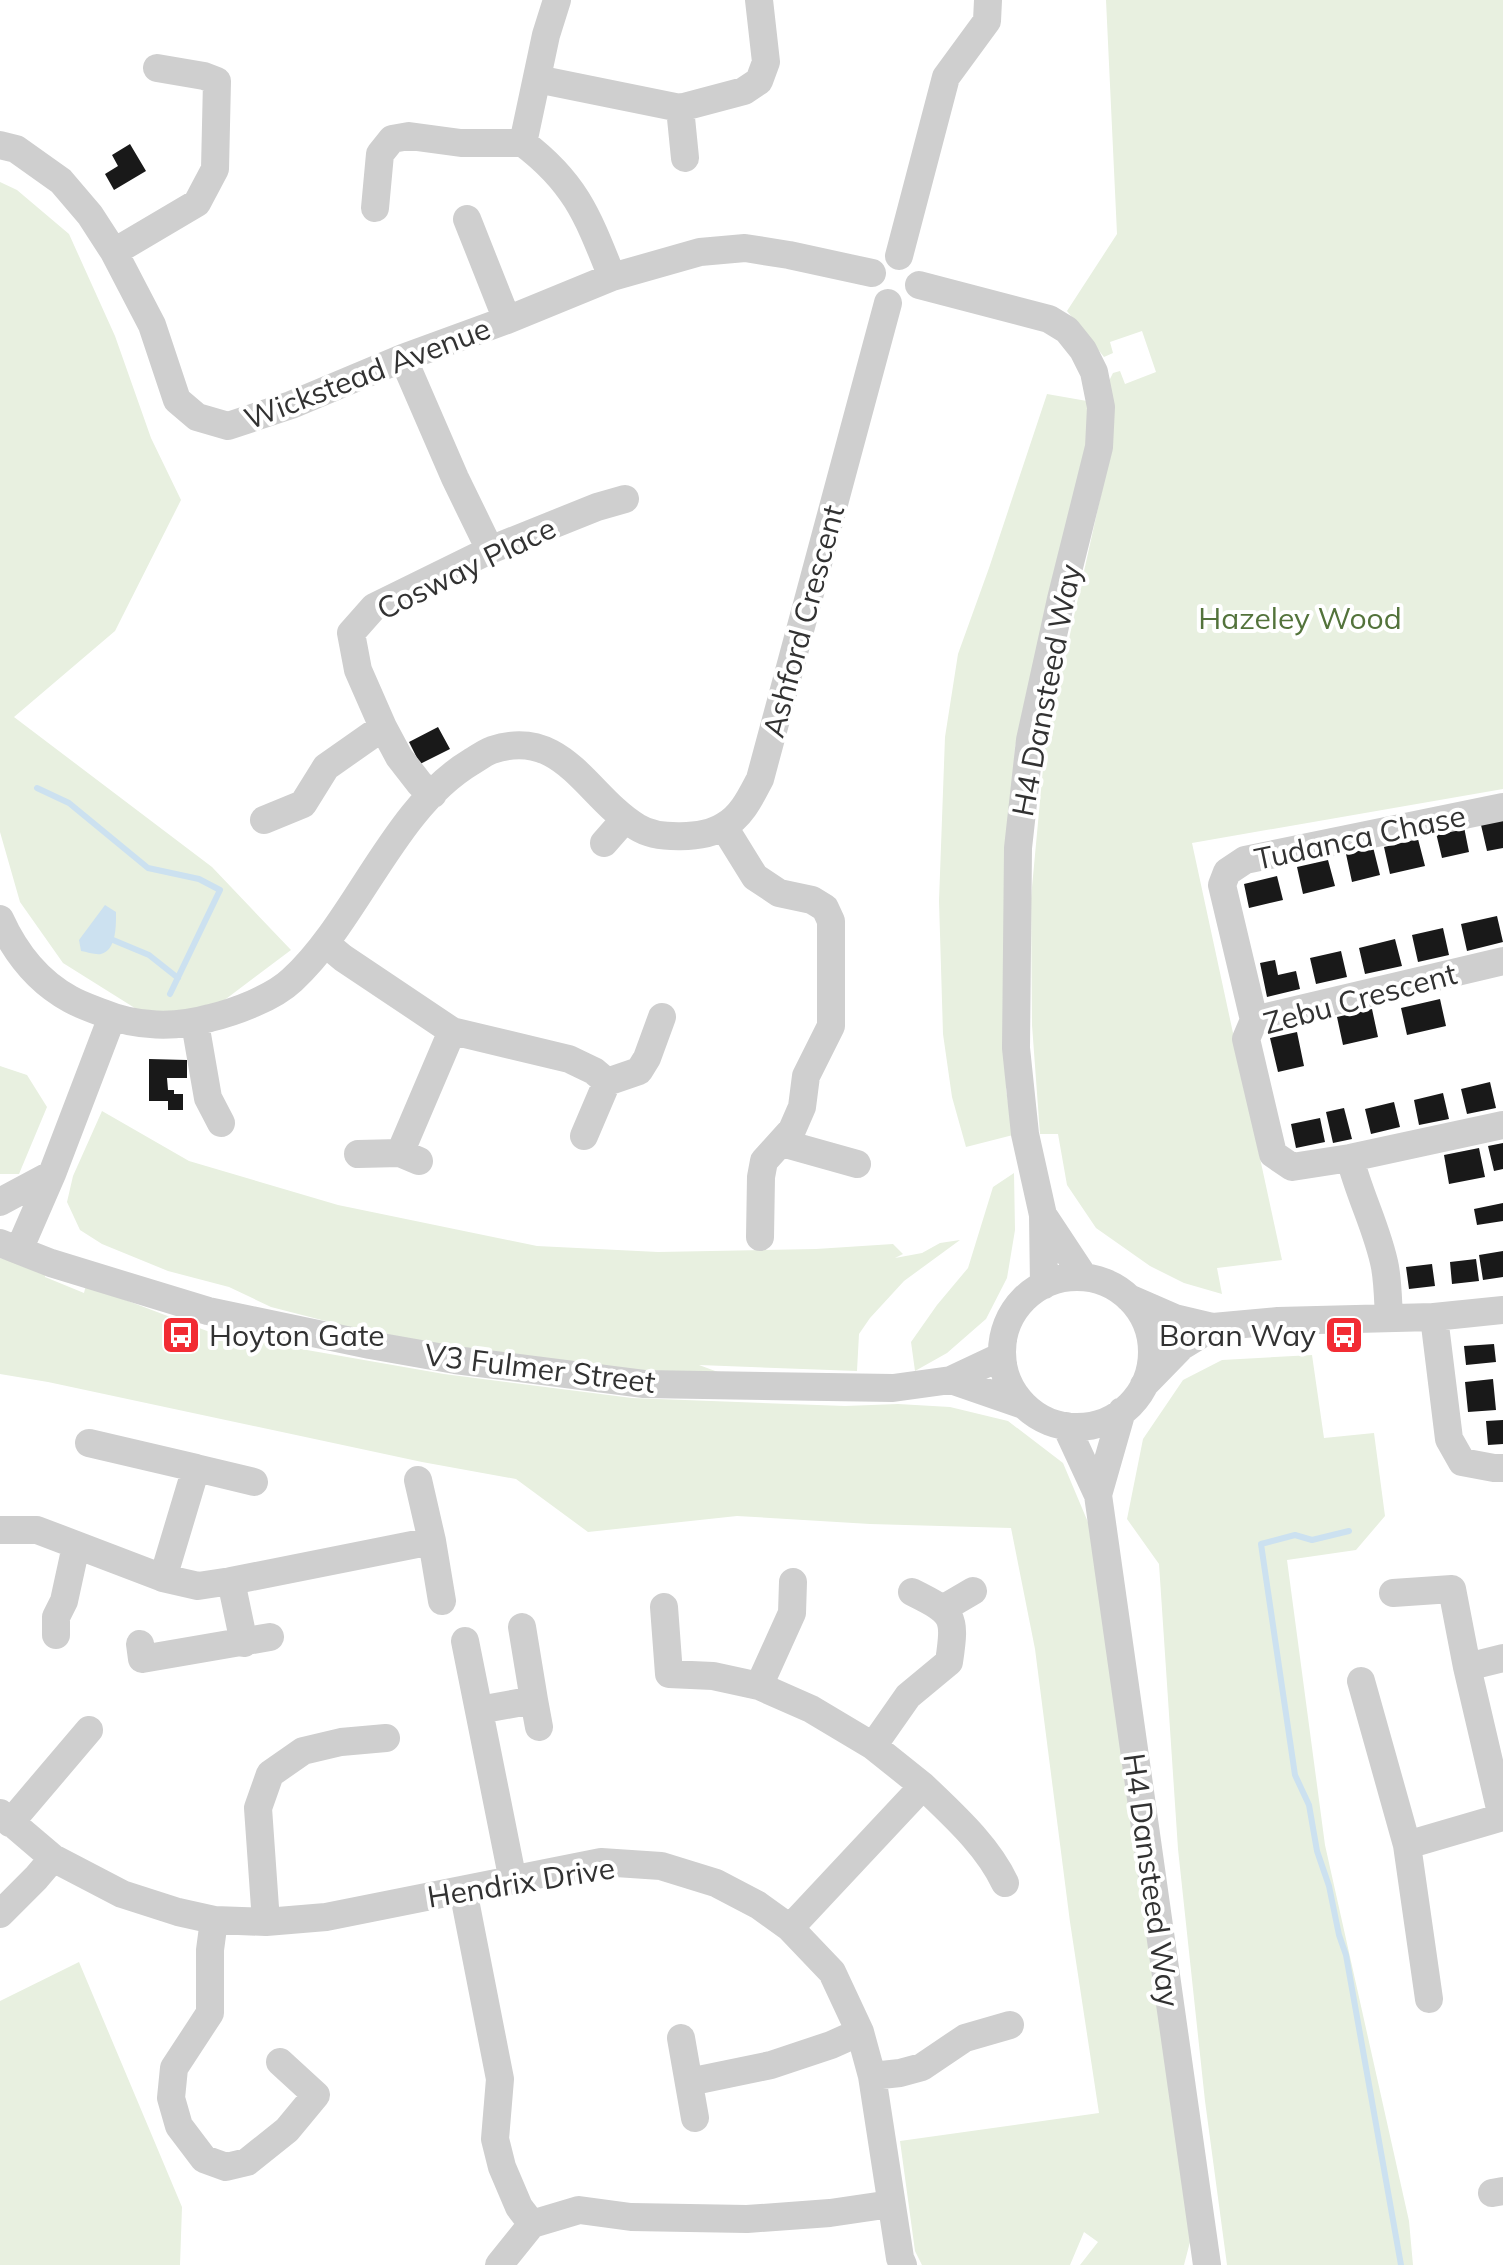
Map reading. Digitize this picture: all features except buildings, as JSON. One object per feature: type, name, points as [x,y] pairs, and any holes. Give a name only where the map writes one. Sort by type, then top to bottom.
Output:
[{"type":"street","points":[[523,143],[546,35],[557,0]]},
{"type":"street","points":[[537,79],[680,108],[744,91],[759,81],[766,62],[759,0]]},
{"type":"street","points":[[899,256],[946,77],[987,21],[988,0]]},
{"type":"street","points":[[114,252],[197,203],[215,169],[217,81],[157,68]]},
{"type":"street","points":[[680,108],[685,158]]},
{"type":"street","points":[[375,208],[380,154],[392,139],[409,136],[461,143],[523,143],[556,171],[577,198],[612,277]]},
{"type":"street","name":"Wickstead Avenue","points":[[0,145],[16,149],[61,181],[90,215],[114,252],[152,325],[177,400],[197,417],[228,426],[291,405],[612,277],[700,252],[745,248],[872,273]]},
{"type":"street","points":[[467,219],[507,320]]},
{"type":"street","points":[[899,256],[917,270],[919,285],[916,293],[904,303],[888,303],[881,300],[872,288],[872,273],[879,262],[899,256]]},
{"type":"street","name":"H4 Dansteed Way","points":[[919,285],[1049,319],[1067,330],[1083,350],[1094,372],[1101,407],[1099,447],[1030,740],[1018,848],[1016,1048],[1025,1134],[1043,1215],[1044,1285]]},
{"type":"street","name":"Ashford Crescent","points":[[724,827],[746,807],[760,779],[888,303]]},
{"type":"street","points":[[403,358],[490,550]]},
{"type":"street","name":"Cosway Place","points":[[433,794],[420,784],[399,757],[383,727],[358,670],[351,633],[374,607],[490,550],[597,507],[625,499]]},
{"type":"street","points":[[264,820],[303,804],[326,767],[383,727]]},
{"type":"street","points":[[0,921],[13,946],[36,974],[70,999],[112,1017],[140,1024],[195,1023],[241,1010],[290,983],[325,943],[404,828],[455,772],[490,751],[522,743],[547,751],[571,766],[639,829],[663,836],[694,836],[724,827],[755,877],[779,893],[812,900],[825,908],[831,921],[831,1026],[806,1076],[802,1107],[792,1130],[764,1161],[760,1237]]},
{"type":"street","name":"Tudanca Chase","points":[[1254,1020],[1222,885],[1227,872],[1245,860],[1503,807]]},
{"type":"street","points":[[604,843],[625,819]]},
{"type":"street","points":[[325,943],[452,1031],[569,1059],[594,1071],[607,1082]]},
{"type":"street","name":"Zebu Crescent","points":[[1503,961],[1254,1020],[1246,1039],[1273,1154],[1292,1167],[1350,1158],[1503,1125]]},
{"type":"street","points":[[9,1246],[52,1174],[112,1017]]},
{"type":"street","points":[[584,1136],[607,1082],[639,1071],[662,1017]]},
{"type":"street","points":[[195,1023],[208,1098],[221,1123]]},
{"type":"street","points":[[358,1154],[409,1157],[452,1031]]},
{"type":"street","points":[[782,1143],[857,1164]]},
{"type":"street","points":[[1350,1158],[1385,1268],[1389,1318]]},
{"type":"street","points":[[0,1202],[52,1174]]},
{"type":"street","name":"H4 Dansteed Way","points":[[1043,1215],[1084,1277]]},
{"type":"street","name":"V3 Fulmer Street","points":[[9,1246],[51,1263],[208,1311],[455,1360],[644,1384],[893,1388],[951,1380],[1002,1356]]},
{"type":"street","points":[[1213,1327],[1182,1346],[1122,1411],[1105,1421],[1086,1426],[1066,1426],[1043,1419],[1023,1405],[1012,1391],[1005,1374],[1003,1339],[1017,1307],[1029,1294],[1063,1278],[1084,1277],[1108,1283],[1128,1297],[1175,1318],[1213,1327],[1278,1321],[1434,1317],[1503,1310]]},
{"type":"street","points":[[1128,1297],[1141,1312],[1152,1348],[1144,1385]]},
{"type":"street","points":[[1434,1317],[1449,1439],[1462,1462],[1503,1468]]},
{"type":"street","name":"V3 Fulmer Street","points":[[951,1380],[1023,1405]]},
{"type":"street","name":"H4 Dansteed Way","points":[[1098,1495],[1122,1411]]},
{"type":"street","name":"H4 Dansteed Way","points":[[1066,1426],[1098,1495],[1207,2265]]},
{"type":"street","points":[[89,1443],[254,1482]]},
{"type":"street","points":[[163,1578],[196,1468]]},
{"type":"street","points":[[418,1480],[442,1601]]},
{"type":"street","points":[[0,1530],[37,1530],[163,1578],[198,1586],[432,1541]]},
{"type":"street","points":[[56,1635],[56,1617],[64,1601],[76,1546]]},
{"type":"street","points":[[140,1644],[142,1659],[257,1640],[231,1581]]},
{"type":"street","points":[[759,1686],[792,1613],[793,1582]]},
{"type":"street","points":[[1393,1593],[1452,1589],[1502,1817],[1407,1845]]},
{"type":"street","points":[[944,1608],[973,1591]]},
{"type":"street","points":[[873,1746],[908,1696],[949,1662],[954,1630],[944,1608],[912,1592]]},
{"type":"street","points":[[664,1607],[669,1674],[713,1676],[759,1686],[811,1709],[873,1746],[923,1786],[955,1817],[997,1866],[1005,1883]]},
{"type":"street","points":[[479,1710],[536,1714],[522,1627]]},
{"type":"street","points":[[465,1641],[513,1881]]},
{"type":"street","points":[[1467,1667],[1503,1658]]},
{"type":"street","points":[[1361,1681],[1407,1845],[1429,1999]]},
{"type":"street","points":[[5,1818],[89,1730]]},
{"type":"street","points":[[266,1922],[258,1808],[270,1774],[303,1751],[341,1742],[386,1738]]},
{"type":"street","points":[[790,1928],[923,1786]]},
{"type":"street","name":"Hendrix Drive","points":[[5,1818],[53,1858],[122,1894],[214,1920],[266,1922],[326,1917],[601,1862],[661,1866],[716,1883],[758,1905],[790,1928],[832,1972],[860,2032],[872,2076],[903,2265]]},
{"type":"street","points":[[0,1914],[53,1858]]},
{"type":"street","points":[[463,1890],[500,2079],[495,2139],[502,2167],[519,2207],[532,2224]]},
{"type":"street","points":[[214,1920],[210,1950],[210,2013],[174,2068],[171,2098],[179,2126],[204,2159],[226,2167],[247,2162],[287,2130],[316,2095],[280,2062]]},
{"type":"street","points":[[872,2076],[922,2067],[965,2038],[1010,2025]]},
{"type":"street","points":[[689,2082],[771,2065],[860,2032]]},
{"type":"street","points":[[681,2038],[695,2118]]},
{"type":"street","points":[[499,2265],[532,2224],[579,2210],[631,2217],[747,2219],[830,2213],[891,2204]]},
{"type":"green space","name":"Hazeley Wood","points":[[1106,0],[1503,0],[1503,789],[1192,843],[1282,1260],[1217,1268],[1222,1294],[1184,1283],[1150,1266],[1096,1228],[1067,1185],[1058,1134],[1040,1134],[1032,1025],[1031,898],[1045,747],[1106,472],[1109,381],[1113,373],[1120,371],[1125,384],[1156,372],[1142,331],[1110,342],[1113,353],[1104,357],[1067,311],[1117,234]]},
{"type":"green space","points":[[0,182],[17,190],[69,234],[115,336],[151,438],[181,500],[115,631],[14,717],[212,867],[291,950],[206,1014],[138,1010],[63,963],[20,902],[0,832]]},
{"type":"green space","points":[[1047,394],[1087,401],[1087,446],[1015,747],[1005,979],[1006,1089],[1013,1135],[966,1147],[952,1097],[943,1034],[939,901],[945,737],[958,654]]},
{"type":"green space","points":[[0,1066],[27,1075],[47,1107],[19,1174],[0,1174]]},
{"type":"green space","points":[[102,1111],[189,1161],[338,1205],[537,1246],[658,1252],[893,1244],[903,1254],[895,1258],[922,1253],[940,1243],[960,1240],[904,1281],[870,1318],[859,1334],[857,1371],[699,1365],[726,1375],[650,1374],[419,1345],[271,1307],[229,1287],[168,1271],[102,1244],[80,1230],[67,1202],[73,1176]]},
{"type":"green space","points":[[1014,1173],[1015,1230],[1007,1278],[986,1319],[947,1353],[915,1371],[911,1342],[968,1268],[993,1187]]},
{"type":"green space","points":[[0,1258],[46,1271],[45,1277],[84,1293],[86,1285],[215,1334],[444,1374],[632,1398],[950,1407],[1008,1421],[1063,1463],[1090,1527],[1191,2238],[1184,2265],[1080,2265],[1098,2242],[1084,2232],[1070,2265],[922,2265],[915,2251],[900,2141],[1099,2113],[1070,1922],[1035,1649],[1011,1528],[737,1516],[588,1532],[516,1479],[0,1374]]},
{"type":"green space","points":[[1312,1355],[1324,1438],[1374,1433],[1385,1516],[1356,1550],[1287,1560],[1325,1845],[1409,2221],[1413,2265],[1227,2265],[1205,2101],[1178,1849],[1159,1564],[1127,1519],[1143,1439],[1183,1380],[1222,1360]]},
{"type":"green space","points":[[79,1962],[182,2207],[180,2265],[0,2265],[0,2001]]},
{"type":"water","points":[[105,905],[116,912],[110,947],[101,954],[81,951],[79,940]]},
{"type":"waterway","points":[[37,788],[69,803],[148,868],[199,879],[220,890],[170,994]]},
{"type":"waterway","points":[[113,940],[149,955],[178,978]]},
{"type":"waterway","points":[[1349,1531],[1312,1540],[1295,1535],[1261,1544],[1295,1775],[1309,1805],[1317,1851],[1346,1955],[1401,2265]]},
{"type":"place","name":"Hoyton Gate","points":[[181,1335]]},
{"type":"place","name":"Boran Way","points":[[1344,1335]]}]
